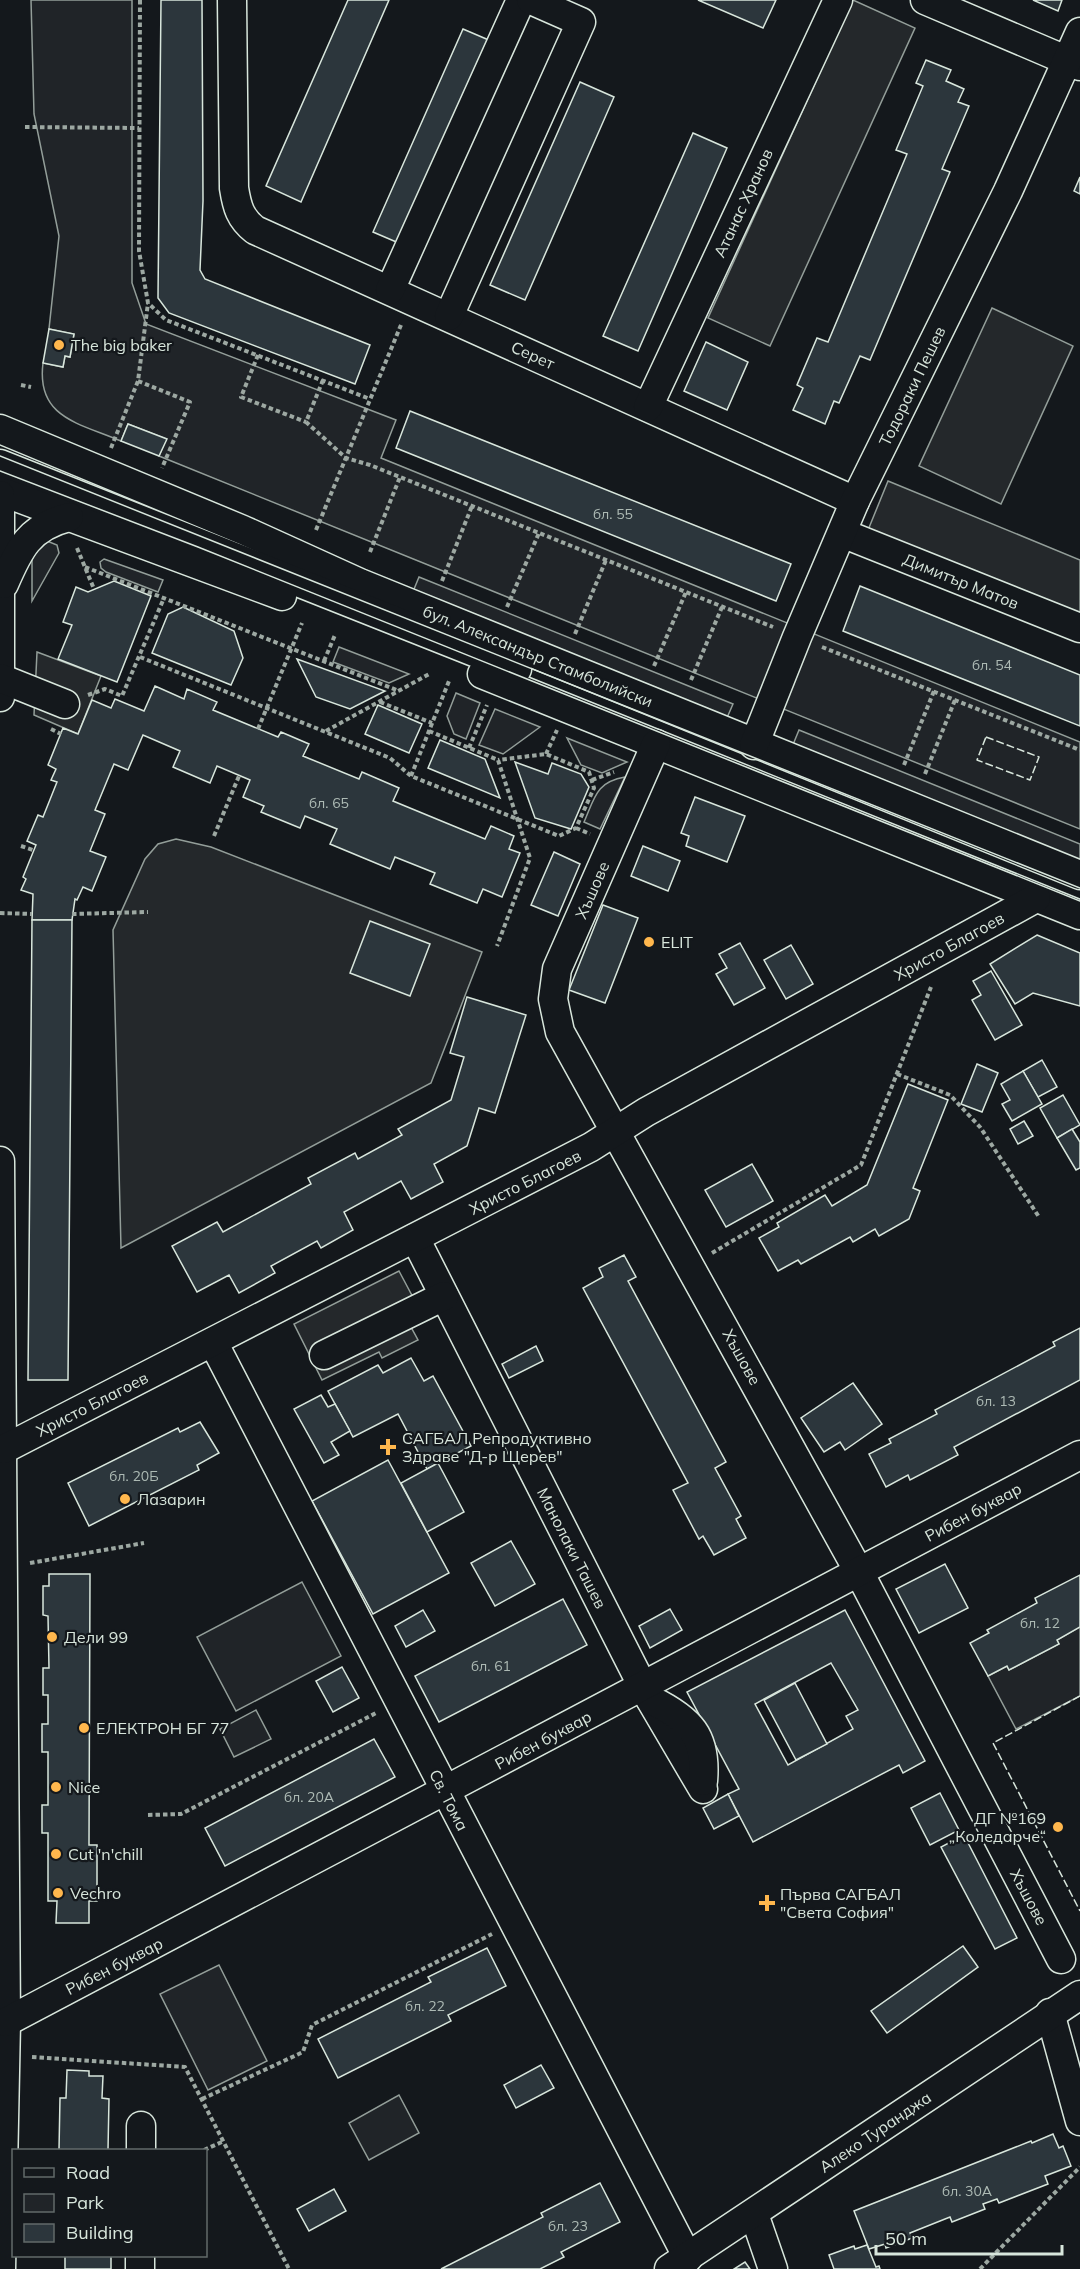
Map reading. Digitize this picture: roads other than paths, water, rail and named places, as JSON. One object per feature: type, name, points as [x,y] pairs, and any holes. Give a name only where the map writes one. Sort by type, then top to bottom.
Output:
[{"type":"street","name":"Серет","points":[[232,0],[234,188],[237,208],[243,221],[255,230],[855,501]]},
{"type":"street","points":[[401,295],[521,0]]},
{"type":"street","points":[[449,316],[581,22],[531,0]]},
{"type":"street","name":"Атанас Хранов","points":[[648,407],[838,0]]},
{"type":"street","points":[[925,0],[1074,63]]},
{"type":"street","name":"Тодораки Пешев","points":[[754,745],[796,637],[855,501],[1074,63],[1080,32]]},
{"type":"street","name":"бул. Александър Стамболийски","points":[[0,429],[243,530],[360,583],[754,745],[1080,875]]},
{"type":"street","points":[[0,464],[1080,893]]},
{"type":"street","points":[[0,697],[0,493],[72,530]]},
{"type":"street","points":[[0,591],[18,552],[32,535],[50,522],[351,621],[1080,915]]},
{"type":"street","name":"Димитър Матов","points":[[842,533],[1080,628]]},
{"type":"street","points":[[0,678],[65,704]]},
{"type":"street","name":"Хъшове","points":[[656,744],[557,969],[554,999],[560,1032],[859,1572],[1061,1959]]},
{"type":"street","name":"Христо Благоев","points":[[4,1449],[415,1238],[616,1131],[646,1112],[1036,898]]},
{"type":"street","points":[[0,1161],[4,1449],[6,2022],[1,2269]]},
{"type":"street","name":"Манолаки Ташев","points":[[415,1238],[646,1693],[703,1790]]},
{"type":"street","points":[[324,1355],[444,1296]]},
{"type":"street","name":"Св. Тома","points":[[213,1342],[513,1923],[678,2263]]},
{"type":"street","name":"Рибен буквар","points":[[6,2022],[445,1791],[646,1693],[859,1572],[1080,1455]]},
{"type":"street","name":"Алеко Туранджа","points":[[678,2263],[1080,1995]]},
{"type":"street","points":[[1050,2013],[1080,2121]]},
{"type":"street","points":[[754,2214],[773,2269]]},
{"type":"tram line","points":[[0,456],[1080,888]]},
{"type":"tram line","points":[[0,471],[198,547],[1080,901]]},
{"type":"place","name":"The big baker","points":[[59,345]]},
{"type":"place","name":"ELIT","points":[[649,942]]},
{"type":"place","name":"САГБАЛ Репродуктивно Здраве \"Д-р Щерев\"","points":[[388,1447]]},
{"type":"place","name":"Лазарин","points":[[125,1499]]},
{"type":"place","name":"Дели 99","points":[[52,1637]]},
{"type":"place","name":"ЕЛЕКТРОН БГ 77","points":[[84,1728]]},
{"type":"place","name":"Nice","points":[[56,1787]]},
{"type":"place","name":"ДГ №169 „Коледарче“","points":[[1058,1827]]},
{"type":"place","name":"Cut 'n'chill","points":[[56,1854]]},
{"type":"place","name":"Vechro","points":[[58,1893]]},
{"type":"place","name":"Първа САГБАЛ \"Света София\"","points":[[767,1903]]}]
